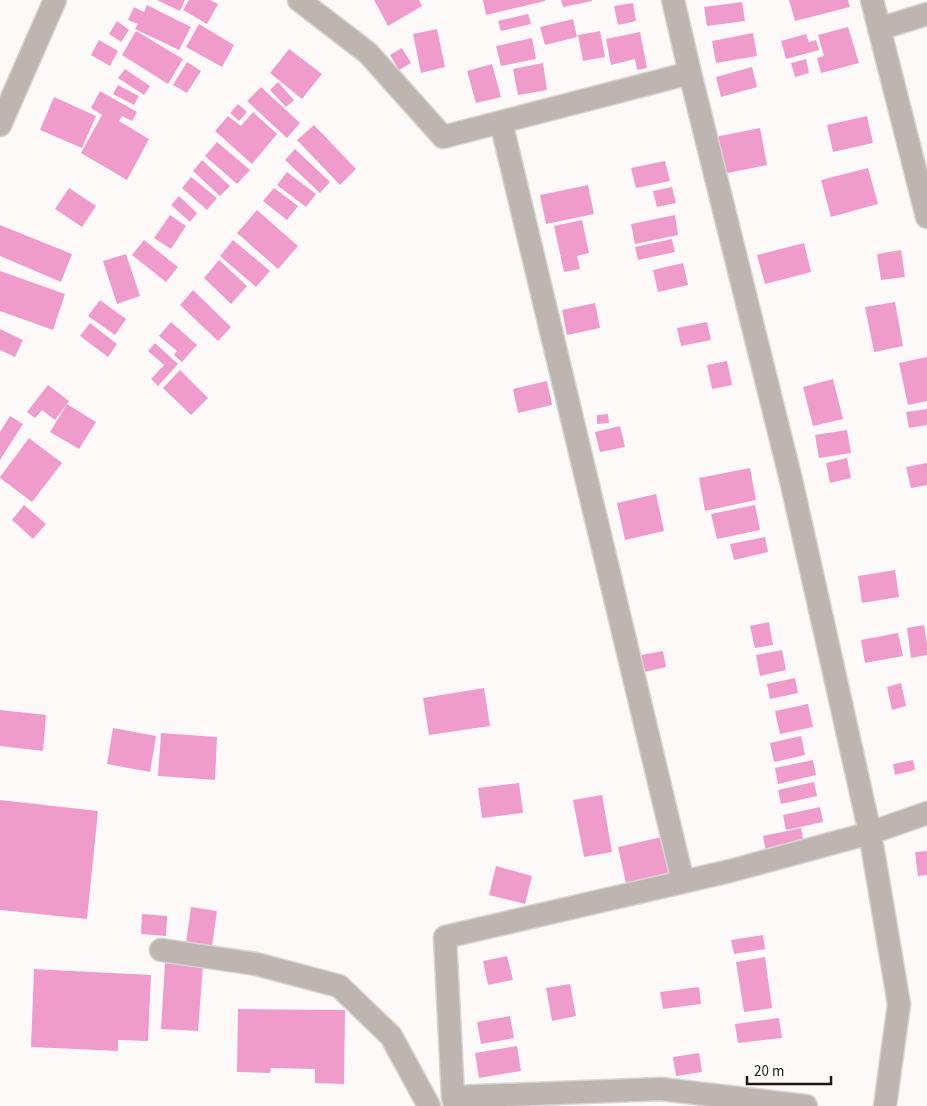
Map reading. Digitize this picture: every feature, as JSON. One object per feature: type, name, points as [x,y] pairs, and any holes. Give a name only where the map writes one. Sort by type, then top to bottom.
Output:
[{"type":"street","points":[[0,125],[55,0]]},
{"type":"street","points":[[299,0],[368,53],[442,137],[690,73]]},
{"type":"street","points":[[673,0],[791,480],[870,833],[899,1004],[885,1106]]},
{"type":"street","points":[[872,0],[927,217]]},
{"type":"street","points":[[879,28],[927,14]]},
{"type":"street","points":[[500,122],[682,882]]},
{"type":"street","points":[[806,1106],[661,1089],[454,1102],[445,937],[730,871],[870,833],[927,814]]},
{"type":"street","points":[[161,950],[256,964],[339,986],[391,1036],[429,1106]]},
{"type":"building","points":[[157,0],[185,0],[180,11]]},
{"type":"building","points":[[189,0],[210,0],[218,4],[207,24],[183,10]]},
{"type":"building","points":[[374,0],[419,0],[422,6],[388,26]]},
{"type":"building","points":[[483,0],[545,0],[545,1],[486,15]]},
{"type":"building","points":[[561,0],[592,0],[592,1],[563,7]]},
{"type":"building","points":[[789,0],[848,0],[850,7],[795,21]]},
{"type":"building","points":[[742,2],[745,21],[707,26],[704,7]]},
{"type":"building","points":[[633,3],[636,21],[618,25],[614,6]]},
{"type":"building","points":[[147,5],[191,27],[179,50],[135,29],[138,24],[128,20],[134,7],[144,12]]},
{"type":"building","points":[[528,14],[531,24],[501,31],[498,21]]},
{"type":"building","points":[[573,19],[577,37],[545,45],[540,27]]},
{"type":"building","points":[[117,21],[129,30],[121,42],[109,34]]},
{"type":"building","points":[[199,24],[234,45],[222,67],[186,47]]},
{"type":"building","points":[[848,27],[859,63],[821,73],[817,58],[824,56],[818,35]]},
{"type":"building","points":[[437,29],[445,67],[421,73],[413,34]]},
{"type":"building","points":[[136,31],[183,59],[168,84],[122,55]]},
{"type":"building","points":[[600,31],[605,57],[583,61],[578,35]]},
{"type":"building","points":[[640,32],[647,68],[637,70],[635,59],[611,65],[606,39]]},
{"type":"building","points":[[753,33],[757,56],[716,63],[712,41]]},
{"type":"building","points":[[806,34],[809,42],[816,40],[819,50],[786,59],[781,41]]},
{"type":"building","points":[[532,38],[536,59],[501,66],[496,46]]},
{"type":"building","points":[[99,40],[118,51],[110,66],[91,55]]},
{"type":"building","points":[[402,48],[411,63],[399,70],[390,55]]},
{"type":"building","points":[[289,49],[322,74],[302,99],[270,73]]},
{"type":"building","points":[[806,59],[809,73],[795,77],[791,63]]},
{"type":"building","points":[[187,62],[201,71],[187,93],[173,85]]},
{"type":"building","points":[[543,63],[547,90],[518,95],[513,69]]},
{"type":"building","points":[[492,64],[501,97],[476,103],[467,71]]},
{"type":"building","points":[[752,67],[757,87],[721,97],[716,77]]},
{"type":"building","points":[[125,69],[150,86],[144,95],[118,78]]},
{"type":"building","points":[[278,82],[294,100],[286,107],[270,90]]},
{"type":"building","points":[[118,85],[139,96],[134,105],[113,94]]},
{"type":"building","points":[[261,87],[300,123],[287,138],[247,101]]},
{"type":"building","points":[[100,91],[137,112],[132,121],[122,116],[119,121],[149,139],[127,180],[81,153],[102,115],[91,108]]},
{"type":"building","points":[[54,97],[96,116],[82,148],[40,130]]},
{"type":"building","points":[[238,104],[247,112],[239,121],[230,113]]},
{"type":"building","points":[[253,112],[277,134],[252,164],[215,131],[228,116],[241,126]]},
{"type":"building","points":[[867,116],[873,143],[833,152],[827,125]]},
{"type":"building","points":[[314,125],[356,169],[340,185],[297,140]]},
{"type":"building","points":[[760,128],[767,165],[723,174],[715,137]]},
{"type":"building","points":[[217,142],[250,170],[237,184],[205,156]]},
{"type":"building","points":[[295,149],[330,182],[320,193],[285,160]]},
{"type":"building","points":[[202,160],[230,186],[220,196],[193,171]]},
{"type":"building","points":[[665,161],[670,181],[636,188],[631,168]]},
{"type":"building","points":[[868,168],[878,204],[831,217],[821,180]]},
{"type":"building","points":[[287,172],[316,194],[306,207],[277,185]]},
{"type":"building","points":[[191,177],[217,198],[207,210],[182,188]]},
{"type":"building","points":[[588,185],[594,214],[546,224],[540,195]]},
{"type":"building","points":[[672,187],[676,203],[657,207],[653,191]]},
{"type":"building","points":[[69,188],[96,206],[82,227],[55,209]]},
{"type":"building","points":[[274,188],[298,206],[287,220],[263,201]]},
{"type":"building","points":[[179,196],[197,213],[190,222],[171,205]]},
{"type":"building","points":[[257,210],[298,246],[278,269],[237,233]]},
{"type":"building","points":[[170,215],[186,226],[171,249],[154,238]]},
{"type":"building","points":[[675,215],[678,235],[635,244],[631,224]]},
{"type":"building","points":[[582,220],[589,253],[577,256],[580,269],[564,272],[554,226]]},
{"type":"building","points":[[0,225],[72,254],[61,282],[0,256]]},
{"type":"building","points":[[672,239],[675,252],[638,260],[635,247]]},
{"type":"building","points":[[144,240],[178,267],[166,282],[132,255]]},
{"type":"building","points":[[233,240],[270,271],[256,287],[220,256]]},
{"type":"building","points":[[804,243],[811,272],[765,284],[757,255]]},
{"type":"building","points":[[901,250],[905,277],[881,280],[877,254]]},
{"type":"building","points":[[126,254],[140,296],[117,304],[103,261]]},
{"type":"building","points":[[219,260],[247,286],[231,304],[204,278]]},
{"type":"building","points":[[683,263],[688,285],[658,292],[653,270]]},
{"type":"building","points":[[0,271],[65,294],[53,330],[0,311]]},
{"type":"building","points":[[193,290],[231,327],[218,341],[180,305]]},
{"type":"building","points":[[100,300],[126,319],[115,335],[88,316]]},
{"type":"building","points":[[895,302],[903,346],[874,352],[865,307]]},
{"type":"building","points":[[595,303],[600,328],[567,335],[562,310]]},
{"type":"building","points":[[171,322],[197,345],[182,362],[174,355],[177,351],[159,336]]},
{"type":"building","points":[[707,322],[711,340],[681,346],[677,328]]},
{"type":"building","points":[[90,323],[117,344],[108,357],[80,336]]},
{"type":"building","points":[[0,329],[23,340],[15,357],[0,350]]},
{"type":"building","points":[[155,343],[178,364],[158,386],[151,379],[164,365],[148,351]]},
{"type":"building","points":[[927,357],[927,401],[908,405],[899,363]]},
{"type":"building","points":[[727,361],[732,385],[712,389],[707,365]]},
{"type":"building","points":[[180,370],[208,398],[191,415],[163,388]]},
{"type":"building","points":[[833,379],[843,419],[813,426],[803,387]]},
{"type":"building","points":[[547,381],[552,405],[518,413],[513,389]]},
{"type":"building","points":[[48,385],[69,401],[55,420],[42,410],[35,418],[27,412]]},
{"type":"building","points":[[67,404],[96,422],[79,449],[50,432]]},
{"type":"building","points":[[927,409],[927,425],[909,428],[906,412]]},
{"type":"building","points":[[608,414],[609,423],[597,424],[597,415]]},
{"type":"building","points":[[10,416],[23,424],[0,460],[0,432]]},
{"type":"building","points":[[620,426],[625,447],[600,452],[595,432]]},
{"type":"building","points":[[847,430],[851,453],[819,458],[815,435]]},
{"type":"building","points":[[29,438],[62,463],[32,502],[0,478]]},
{"type":"building","points":[[847,458],[851,478],[830,483],[826,463]]},
{"type":"building","points":[[927,463],[927,485],[911,488],[906,467]]},
{"type":"building","points":[[750,468],[756,500],[705,511],[699,478]]},
{"type":"building","points":[[656,494],[664,531],[625,540],[617,503]]},
{"type":"building","points":[[24,505],[46,524],[33,539],[12,520]]},
{"type":"building","points":[[755,505],[760,530],[717,539],[711,514]]},
{"type":"building","points":[[765,537],[768,552],[734,560],[730,544]]},
{"type":"building","points":[[895,570],[899,597],[862,603],[858,576]]},
{"type":"building","points":[[769,622],[773,645],[755,648],[750,626]]},
{"type":"building","points":[[924,625],[927,655],[911,658],[907,628]]},
{"type":"building","points":[[898,633],[903,656],[865,663],[861,640]]},
{"type":"building","points":[[782,650],[786,670],[760,676],[756,655]]},
{"type":"building","points":[[663,651],[666,667],[640,673],[636,656]]},
{"type":"building","points":[[795,678],[798,693],[770,699],[767,684]]},
{"type":"building","points":[[901,683],[906,706],[892,710],[887,687]]},
{"type":"building","points":[[484,688],[490,726],[429,735],[423,698]]},
{"type":"building","points":[[808,704],[813,727],[780,734],[775,711]]},
{"type":"building","points":[[0,710],[46,715],[43,751],[0,746]]},
{"type":"building","points":[[113,728],[156,736],[150,772],[107,764]]},
{"type":"building","points":[[161,733],[217,737],[215,780],[158,776]]},
{"type":"building","points":[[801,736],[805,755],[774,762],[770,743]]},
{"type":"building","points":[[813,760],[816,775],[778,784],[775,768]]},
{"type":"building","points":[[913,760],[915,770],[895,775],[893,764]]},
{"type":"building","points":[[814,782],[817,796],[781,804],[778,790]]},
{"type":"building","points":[[519,783],[523,813],[482,818],[478,788]]},
{"type":"building","points":[[602,795],[612,852],[584,857],[573,800]]},
{"type":"building","points":[[0,800],[98,811],[87,919],[0,910]]},
{"type":"building","points":[[820,807],[823,822],[786,830],[783,815]]},
{"type":"building","points":[[801,828],[804,844],[766,852],[763,836]]},
{"type":"building","points":[[662,837],[670,873],[626,883],[618,847]]},
{"type":"building","points":[[927,851],[927,875],[918,876],[915,852]]},
{"type":"building","points":[[496,866],[532,876],[525,904],[489,895]]},
{"type":"building","points":[[191,907],[217,911],[212,946],[186,943]]},
{"type":"building","points":[[142,914],[167,916],[166,936],[141,934]]},
{"type":"building","points":[[763,935],[765,949],[734,954],[731,940]]},
{"type":"building","points":[[507,956],[513,980],[488,985],[483,961]]},
{"type":"building","points":[[765,957],[772,1008],[744,1012],[736,962]]},
{"type":"building","points":[[165,963],[203,965],[198,1031],[161,1029]]},
{"type":"building","points":[[34,969],[151,975],[148,1041],[118,1040],[118,1051],[31,1047]]},
{"type":"building","points":[[570,984],[576,1016],[552,1021],[546,988]]},
{"type":"building","points":[[699,987],[701,1004],[663,1009],[660,992]]},
{"type":"building","points":[[238,1009],[345,1010],[344,1084],[315,1083],[315,1069],[271,1068],[270,1073],[237,1072]]},
{"type":"building","points":[[510,1016],[514,1038],[481,1044],[477,1022]]},
{"type":"building","points":[[779,1018],[782,1038],[738,1043],[735,1024]]},
{"type":"building","points":[[517,1046],[521,1071],[479,1078],[475,1053]]},
{"type":"building","points":[[699,1053],[702,1072],[676,1076],[673,1057]]}]
